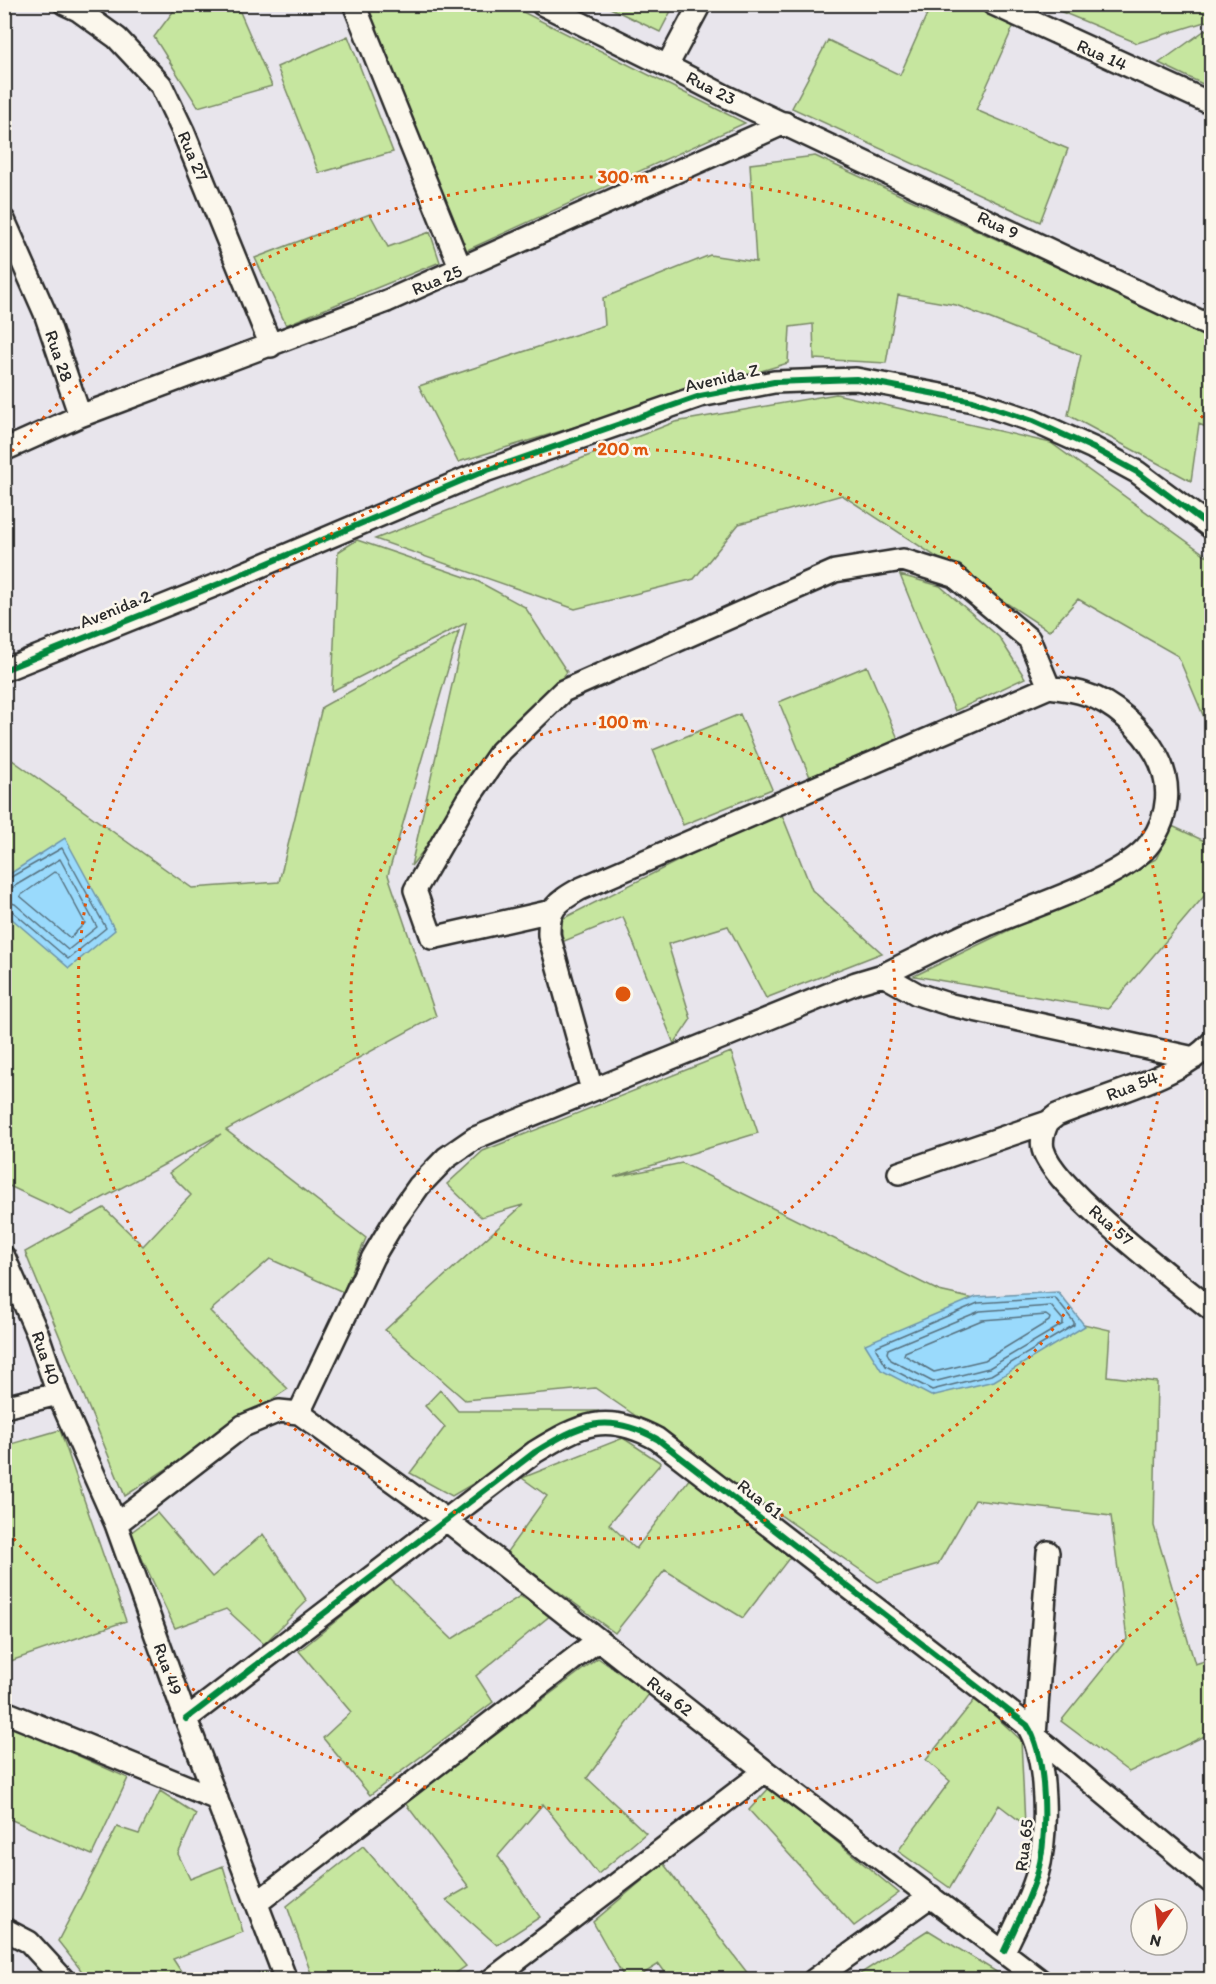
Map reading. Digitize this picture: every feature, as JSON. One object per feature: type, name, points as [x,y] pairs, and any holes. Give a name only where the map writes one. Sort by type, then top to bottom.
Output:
[{"type":"street","name":"Rua 27","points":[[65,4],[78,10],[117,38],[161,85],[183,131],[271,346]]},
{"type":"street","points":[[354,4],[460,269]]},
{"type":"street","points":[[542,4],[667,66]]},
{"type":"street","name":"Rua 23","points":[[700,4],[667,66],[785,123]]},
{"type":"street","name":"Rua 14","points":[[993,4],[1212,104]]},
{"type":"street","name":"Rua 25","points":[[80,416],[387,302],[785,123]]},
{"type":"street","name":"Rua 9","points":[[785,123],[1212,327]]},
{"type":"street","name":"Rua 28","points":[[4,220],[45,313],[80,416]]},
{"type":"street","name":"Avenida Z","points":[[237,576],[482,472],[700,396],[774,382],[856,379],[973,401],[1033,421],[1093,448],[1137,472],[1212,528]]},
{"type":"street","points":[[4,450],[80,416]]},
{"type":"street","points":[[552,911],[432,938],[415,890],[467,800],[501,751],[563,691],[835,571],[903,560],[954,576],[1029,639],[1049,687]]},
{"type":"street","name":"Avenida 2","points":[[4,670],[237,576]]},
{"type":"street","points":[[116,1524],[243,1426],[279,1411],[299,1413],[373,1257],[418,1186],[446,1158],[475,1138],[883,975],[983,927],[1091,881],[1131,861],[1150,844],[1167,809],[1164,768],[1148,739],[1115,711],[1086,694],[1049,687],[580,889],[558,901],[548,923],[552,952],[592,1090]]},
{"type":"street","points":[[883,975],[917,994],[951,1005],[1206,1049]]},
{"type":"street","name":"Rua 54","points":[[899,1173],[1048,1122],[1057,1115],[1169,1071],[1206,1049]]},
{"type":"street","name":"Rua 57","points":[[1048,1122],[1043,1132],[1042,1147],[1056,1171],[1079,1197],[1113,1228],[1212,1310]]},
{"type":"street","name":"Rua 40","points":[[4,1257],[38,1335],[58,1394]]},
{"type":"street","points":[[4,1407],[58,1394]]},
{"type":"street","name":"Rua 49","points":[[58,1394],[116,1524],[186,1719],[286,1980]]},
{"type":"street","name":"Rua 62","points":[[299,1413],[445,1519],[765,1771],[1040,1980]]},
{"type":"street","name":"Rua 61","points":[[186,1719],[445,1519],[536,1452],[580,1427],[616,1422],[637,1428],[657,1438],[1016,1715],[1035,1736],[1212,1882]]},
{"type":"street","name":"Rua 65","points":[[1004,1951],[1038,1874],[1043,1841],[1043,1786],[1035,1736],[1048,1552]]},
{"type":"street","points":[[257,1903],[598,1640]]},
{"type":"street","points":[[10,1714],[217,1799]]},
{"type":"street","points":[[491,1980],[765,1771]]},
{"type":"street","points":[[814,1980],[931,1896]]},
{"type":"street","points":[[4,1929],[29,1942],[64,1980]]},
{"type":"green space","points":[[178,5],[237,5],[272,86],[198,107],[154,37]]},
{"type":"green space","points":[[366,5],[509,5],[745,123],[465,251]]},
{"type":"green space","points":[[604,5],[674,5],[660,32]]},
{"type":"green space","points":[[931,5],[978,5],[1018,16],[976,110],[1068,149],[1040,222],[792,108],[828,40],[900,75]]},
{"type":"green space","points":[[1045,5],[1211,5],[1211,20],[1137,43]]},
{"type":"green space","points":[[1211,26],[1211,88],[1159,63]]},
{"type":"green space","points":[[348,36],[393,152],[319,173],[277,67]]},
{"type":"green space","points":[[815,156],[1211,338],[1211,429],[1199,424],[1191,481],[1068,415],[1081,355],[956,305],[898,295],[886,363],[814,359],[813,324],[790,327],[788,363],[458,462],[419,386],[605,325],[603,298],[710,255],[756,262],[750,164]]},
{"type":"green space","points":[[370,214],[388,247],[430,232],[440,262],[286,325],[255,258]]},
{"type":"green space","points":[[836,394],[1051,443],[1211,559],[1211,734],[1178,656],[1078,599],[1049,631],[842,495],[739,524],[694,579],[575,609],[375,539],[675,422]]},
{"type":"green space","points":[[357,540],[477,581],[525,607],[567,672],[411,866],[466,623],[332,691],[338,552]]},
{"type":"green space","points":[[900,575],[940,586],[999,637],[1025,678],[955,711]]},
{"type":"green space","points":[[459,631],[388,875],[436,1016],[226,1130],[366,1238],[343,1292],[270,1259],[210,1311],[288,1389],[125,1496],[25,1252],[104,1208],[143,1246],[191,1195],[169,1173],[221,1134],[71,1215],[5,1184],[5,755],[192,888],[279,882],[322,707]]},
{"type":"green space","points":[[867,666],[899,741],[810,777],[779,702]]},
{"type":"green space","points":[[740,714],[772,789],[683,825],[653,750]]},
{"type":"green space","points":[[780,810],[812,890],[882,953],[766,998],[728,926],[668,944],[691,1019],[674,1044],[623,917],[562,942],[562,919]]},
{"type":"green space","points":[[1172,826],[1211,844],[1211,888],[1108,1009],[914,976],[1156,859]]},
{"type":"green space","points":[[731,1052],[758,1133],[614,1177],[682,1163],[939,1291],[1110,1330],[1107,1376],[1157,1382],[1154,1526],[1195,1664],[1211,1659],[1211,1733],[1129,1772],[1061,1721],[1127,1639],[1111,1516],[975,1500],[938,1564],[878,1582],[595,1388],[465,1400],[385,1330],[523,1205],[481,1217],[447,1184],[483,1151]]},
{"type":"green space","points":[[440,1390],[458,1411],[597,1411],[452,1496],[410,1473],[445,1427],[425,1406]]},
{"type":"green space","points":[[60,1430],[126,1621],[5,1663],[5,1436],[8,1445]]},
{"type":"green space","points":[[623,1438],[661,1463],[609,1524],[636,1549],[690,1478],[790,1557],[743,1618],[665,1570],[615,1633],[506,1553],[547,1496],[522,1478]]},
{"type":"green space","points":[[157,1513],[212,1577],[263,1534],[307,1601],[264,1644],[226,1609],[175,1628],[130,1533]]},
{"type":"green space","points":[[389,1578],[452,1639],[520,1596],[552,1614],[476,1676],[493,1702],[370,1795],[323,1738],[351,1712],[299,1651]]},
{"type":"green space","points":[[598,1658],[649,1694],[587,1778],[646,1833],[598,1874],[543,1804],[498,1856],[540,1917],[497,1945],[446,1900],[469,1887],[405,1803]]},
{"type":"green space","points":[[976,1698],[1021,1740],[1025,1825],[999,1805],[950,1888],[898,1851],[950,1781],[926,1760]]},
{"type":"green space","points":[[5,1723],[128,1778],[92,1855],[5,1817]]},
{"type":"green space","points":[[770,1787],[899,1893],[854,1926],[749,1810]]},
{"type":"green space","points":[[160,1791],[196,1814],[178,1854],[190,1879],[223,1866],[243,1932],[173,1959],[186,1979],[88,1979],[58,1941],[117,1827],[139,1834]]},
{"type":"green space","points":[[363,1846],[466,1966],[447,1979],[313,1979],[287,1906]]},
{"type":"green space","points":[[663,1863],[752,1979],[670,1979],[659,1964],[635,1979],[625,1979],[593,1922]]},
{"type":"green space","points":[[928,1930],[1008,1979],[852,1979]]},
{"type":"green space","points":[[266,1972],[268,1979],[233,1979]]},
{"type":"water","points":[[65,838],[115,930],[69,968],[4,912],[5,877]]},
{"type":"water","points":[[1058,1292],[1085,1326],[994,1381],[931,1396],[881,1370],[865,1344],[976,1297]]},
{"type":"cycle path","points":[[4,670],[221,583],[482,472],[700,396],[774,382],[856,379],[973,401],[1033,421],[1093,448],[1137,472],[1212,528]]},
{"type":"cycle path","points":[[186,1719],[535,1452],[580,1428],[608,1423],[623,1425],[657,1439],[1027,1725],[1034,1739],[1042,1777],[1043,1840],[1034,1885],[1004,1951]]}]
